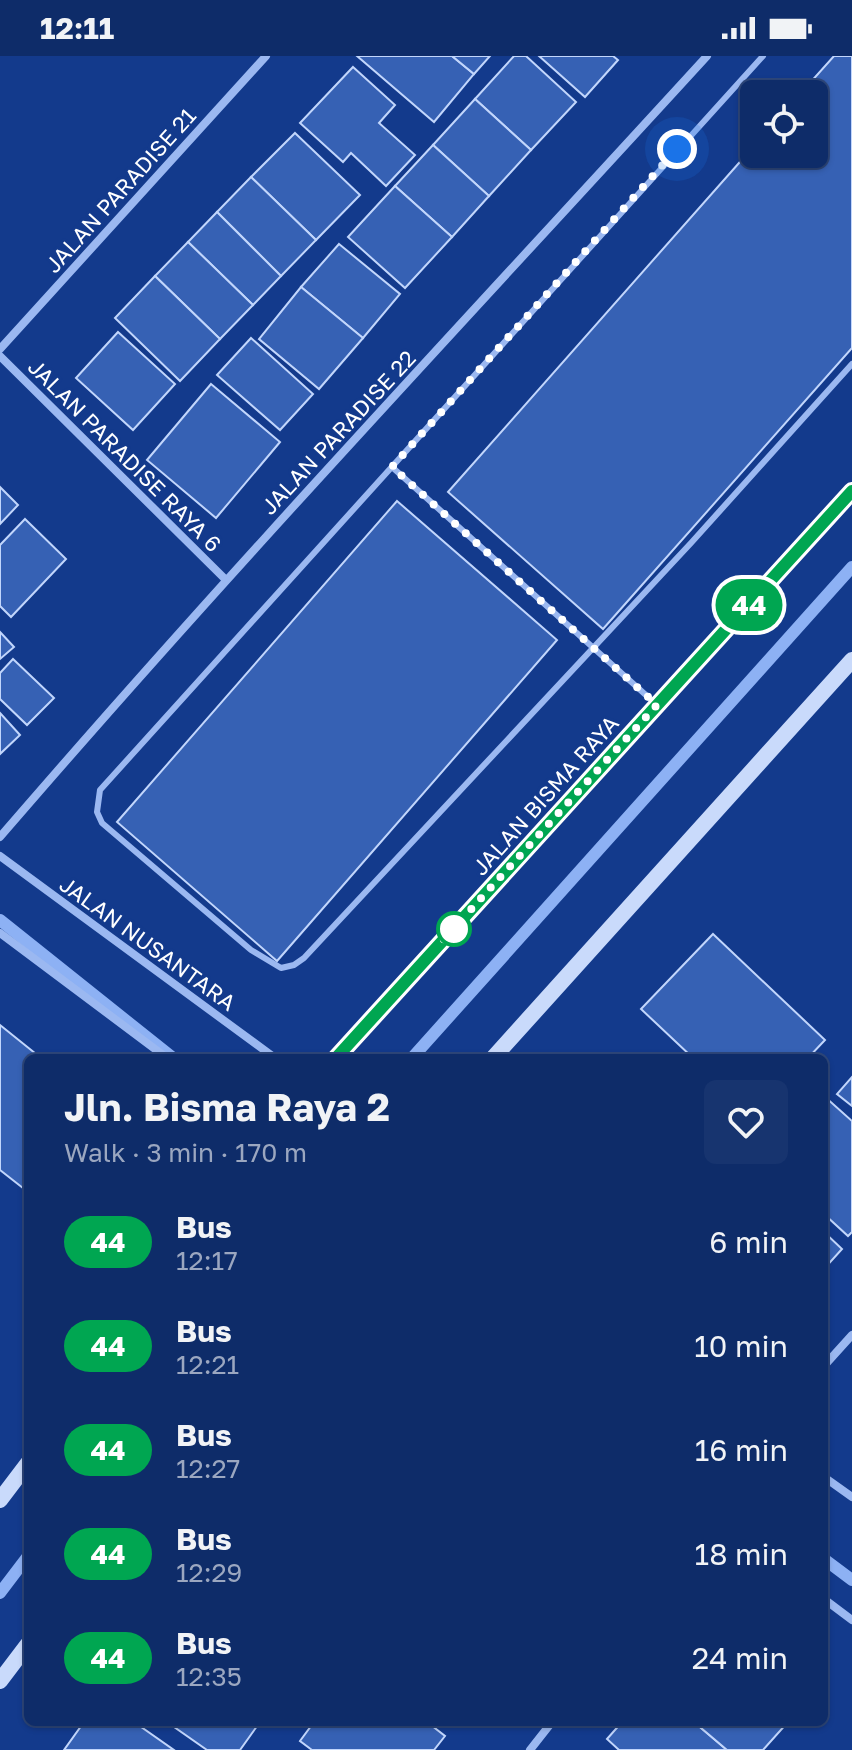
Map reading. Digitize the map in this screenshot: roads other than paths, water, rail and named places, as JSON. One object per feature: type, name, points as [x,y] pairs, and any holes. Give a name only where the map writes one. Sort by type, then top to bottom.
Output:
[{"type":"street","name":"JALAN PARADISE 21","points":[[0,349],[266,56]]},
{"type":"street","name":"JALAN PARADISE 22","points":[[0,837],[225,579],[707,56]]},
{"type":"street","name":"JALAN PARADISE RAYA 6","points":[[0,356],[225,579]]},
{"type":"street","name":"JALAN BISMA RAYA","points":[[340,1054],[852,491]]},
{"type":"street","points":[[497,1054],[852,660]]},
{"type":"street","name":"JALAN NUSANTARA","points":[[0,856],[270,1054]]},
{"type":"street","points":[[0,933],[162,1054]]},
{"type":"street","points":[[828,1362],[852,1335]]},
{"type":"street","points":[[0,1500],[24,1468]]},
{"type":"street","points":[[828,1480],[852,1497]]},
{"type":"street","points":[[828,1602],[852,1620]]},
{"type":"street","points":[[0,1681],[24,1649]]},
{"type":"street","points":[[530,1750],[549,1726]]},
{"type":"lane","points":[[763,56],[100,790],[97,812],[102,823],[251,950],[281,968],[294,965],[304,958],[691,543],[852,364]]},
{"type":"lane","points":[[392,467],[657,705]]},
{"type":"waterway","points":[[416,1054],[852,567]]},
{"type":"waterway","points":[[0,920],[168,1054]]},
{"type":"waterway","points":[[0,1593],[24,1561]]},
{"type":"waterway","points":[[828,1562],[852,1580]]}]
